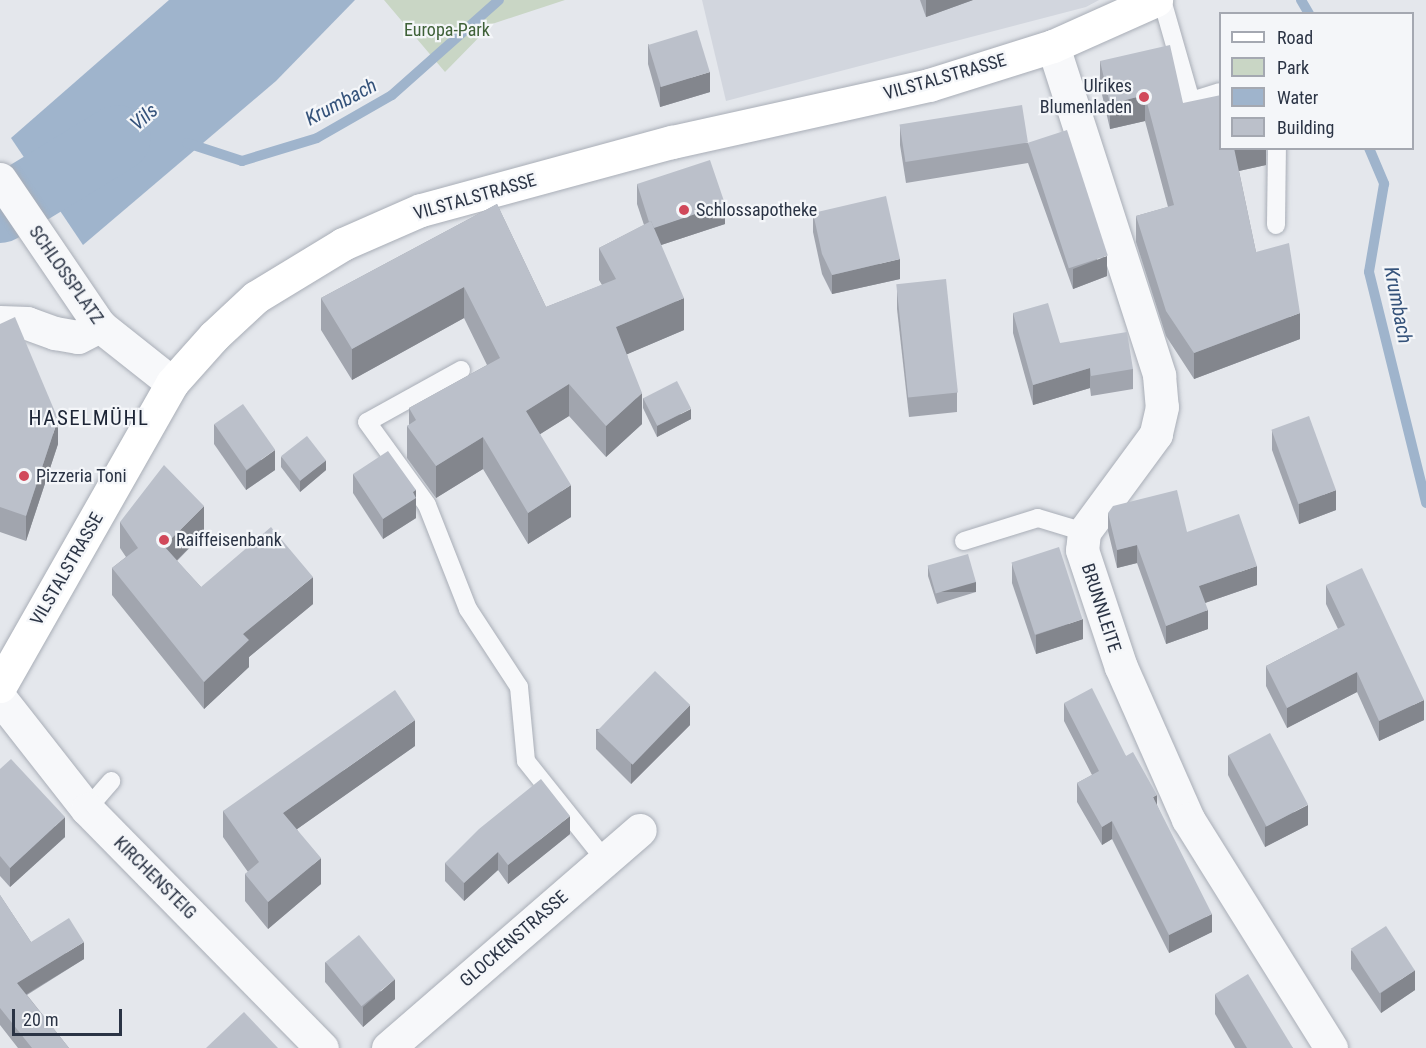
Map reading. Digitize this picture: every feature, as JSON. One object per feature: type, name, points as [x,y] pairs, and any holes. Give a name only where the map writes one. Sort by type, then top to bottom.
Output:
[{"type":"main road","name":"VILSTALSTRASSE","points":[[0,686],[172,383],[214,336],[256,297],[343,244],[421,210],[672,142],[929,85],[1053,46],[1156,0]]},
{"type":"street","points":[[1053,46],[1159,375],[1162,407],[1156,434],[1084,532]]},
{"type":"street","name":"SCHLOSSPLATZ","points":[[0,179],[100,326],[172,383]]},
{"type":"street","points":[[0,322],[27,323],[55,333],[78,337],[100,326]]},
{"type":"street","name":"BRUNNLEITE","points":[[1084,532],[1082,550],[1120,667],[1188,819],[1331,1048]]},
{"type":"street","name":"KIRCHENSTEIG","points":[[0,698],[87,809],[322,1048]]},
{"type":"street","name":"GLOCKENSTRASSE","points":[[388,1048],[640,830]]},
{"type":"lane","points":[[1162,0],[1191,101],[1219,93]]},
{"type":"lane","points":[[1276,225],[1277,150]]},
{"type":"lane","points":[[461,370],[367,422],[427,506],[468,609],[519,687],[526,762],[605,860]]},
{"type":"lane","points":[[964,541],[1038,518],[1084,532]]},
{"type":"lane","points":[[87,809],[111,782]]},
{"type":"shaded area","points":[[702,0],[1099,0],[1086,7],[726,101]]},
{"type":"green space","name":"Europa-Park","points":[[384,0],[565,0],[492,24],[445,72]]},
{"type":"water","points":[[169,0],[355,0],[276,81],[83,245],[11,138]]},
{"type":"building","points":[[697,30],[710,72],[661,87],[648,45]]},
{"type":"building","points":[[1170,45],[1183,103],[1219,95],[1219,150],[1234,150],[1256,252],[1289,243],[1300,313],[1194,353],[1166,311],[1136,216],[1174,205],[1145,95],[1110,104],[1100,61]]},
{"type":"building","points":[[1022,105],[1028,143],[905,162],[900,124]]},
{"type":"building","points":[[1067,130],[1108,256],[1069,268],[1028,143]]},
{"type":"building","points":[[710,160],[725,204],[654,228],[651,221],[649,222],[637,184]]},
{"type":"building","points":[[886,196],[900,259],[832,275],[822,254],[813,213]]},
{"type":"building","points":[[497,204],[546,307],[616,279],[599,248],[651,221],[684,298],[616,327],[642,393],[606,426],[569,384],[526,411],[571,485],[528,513],[483,437],[436,466],[407,426],[416,420],[409,408],[500,358],[464,287],[352,349],[321,298]]},
{"type":"building","points":[[946,279],[958,392],[908,398],[896,284]]},
{"type":"building","points":[[1048,303],[1060,343],[1127,332],[1133,369],[1091,376],[1090,368],[1033,385],[1013,313]]},
{"type":"building","points":[[15,317],[58,419],[26,516],[0,507],[0,324]]},
{"type":"building","points":[[677,381],[691,409],[657,426],[643,398]]},
{"type":"building","points":[[243,404],[275,450],[246,470],[214,424]]},
{"type":"building","points":[[1309,416],[1336,490],[1298,504],[1271,430]]},
{"type":"building","points":[[307,436],[326,460],[300,481],[281,456]]},
{"type":"building","points":[[388,451],[416,490],[413,492],[416,498],[383,519],[353,474]]},
{"type":"building","points":[[164,465],[204,506],[164,546],[201,587],[271,527],[313,577],[243,634],[249,640],[204,682],[112,568],[138,548],[120,522]]},
{"type":"building","points":[[1177,490],[1187,532],[1239,514],[1257,566],[1199,586],[1208,610],[1166,626],[1137,545],[1117,550],[1108,513],[1113,506]]},
{"type":"building","points":[[1059,547],[1082,619],[1035,635],[1011,562]]},
{"type":"building","points":[[968,554],[976,582],[936,593],[928,566]]},
{"type":"building","points":[[1362,568],[1424,700],[1379,721],[1357,672],[1287,708],[1266,666],[1345,625],[1326,585]]},
{"type":"building","points":[[655,671],[690,705],[633,765],[597,731]]},
{"type":"building","points":[[1092,688],[1126,756],[1133,752],[1157,795],[1153,797],[1212,914],[1169,935],[1112,821],[1102,827],[1077,783],[1099,771],[1064,703]]},
{"type":"building","points":[[395,690],[415,720],[283,813],[321,858],[268,902],[245,874],[259,862],[223,811]]},
{"type":"building","points":[[1270,733],[1308,805],[1267,827],[1229,755]]},
{"type":"building","points":[[11,759],[65,817],[10,868],[0,856],[0,769]]},
{"type":"building","points":[[541,779],[570,816],[508,865],[498,852],[464,883],[445,863],[479,829]]},
{"type":"building","points":[[0,895],[31,942],[69,918],[84,942],[17,983],[69,1048],[32,1048],[0,1008]]},
{"type":"building","points":[[1386,926],[1415,970],[1380,993],[1351,949]]},
{"type":"building","points":[[359,935],[395,979],[361,1006],[326,962]]},
{"type":"building","points":[[1248,974],[1293,1048],[1247,1048],[1215,994]]},
{"type":"building","points":[[244,1012],[278,1048],[206,1048]]},
{"type":"waterway","name":"Krumbach","points":[[187,143],[242,161],[317,138],[392,95],[499,0]]},
{"type":"waterway","name":"Krumbach","points":[[1301,0],[1308,12]]},
{"type":"waterway","name":"Vils","points":[[0,210],[118,138]]},
{"type":"waterway","name":"Krumbach","points":[[1370,150],[1384,184],[1369,272],[1426,503]]},
{"type":"place","name":"Ulrikes Blumenladen","points":[[1144,97]]},
{"type":"place","name":"Schlossapotheke","points":[[684,210]]},
{"type":"place","name":"Pizzeria Toni","points":[[24,476]]},
{"type":"place","name":"Raiffeisenbank","points":[[164,540]]},
{"type":"district","name":"HASELMÜHL","points":[[89,418]]}]
